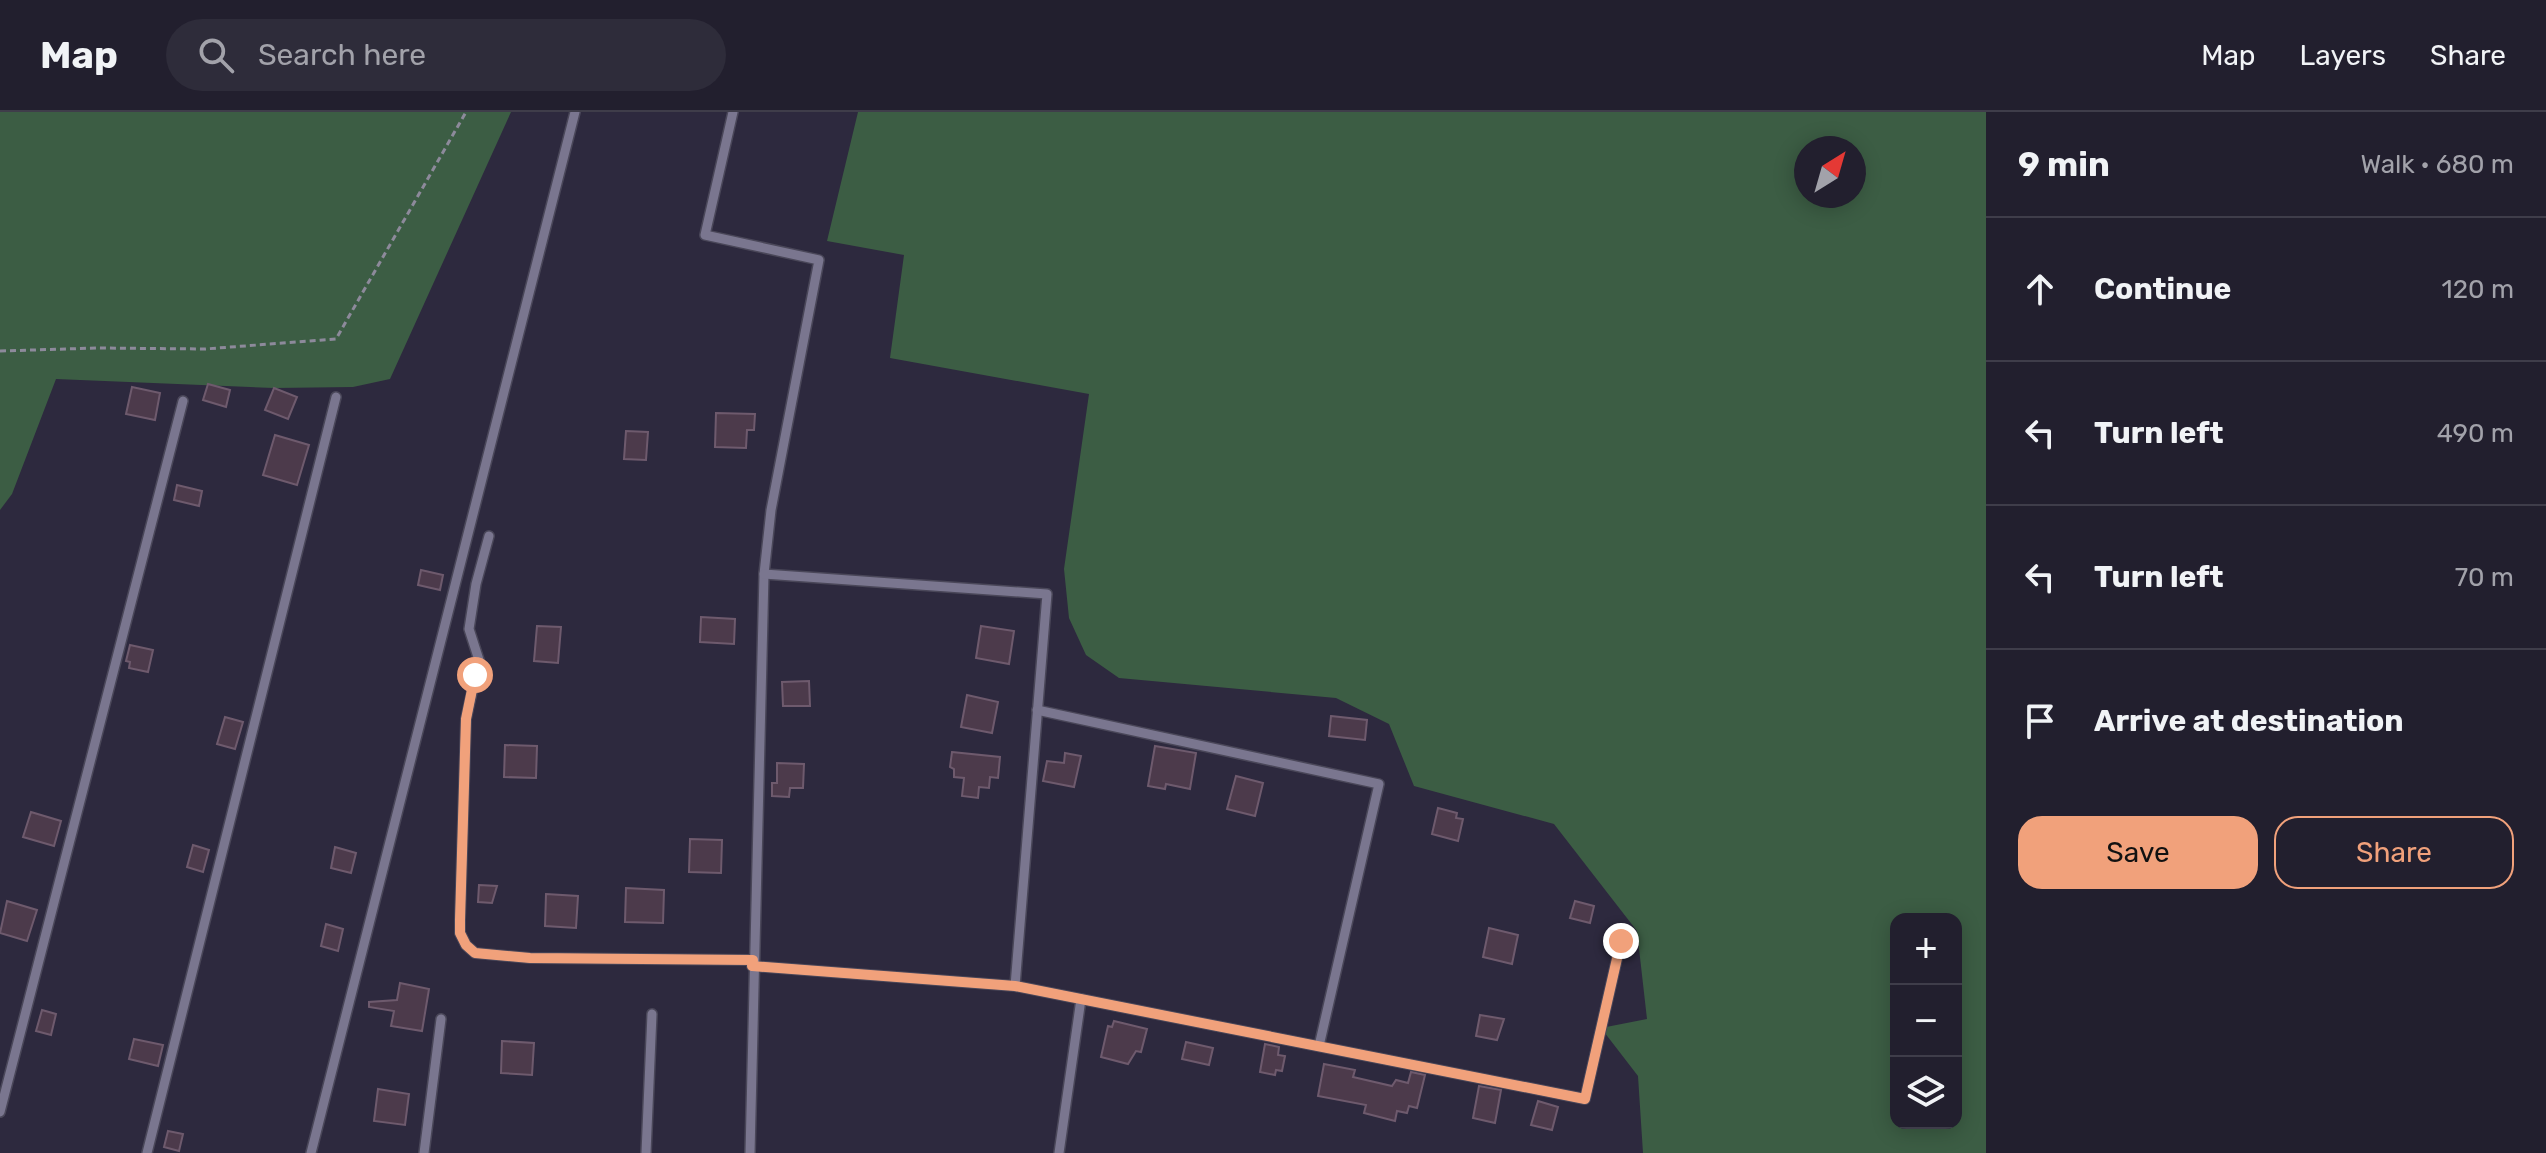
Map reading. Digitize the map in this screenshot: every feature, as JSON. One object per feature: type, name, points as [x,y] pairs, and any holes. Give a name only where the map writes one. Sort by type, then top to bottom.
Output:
[{"type":"lane","points":[[311,1153],[575,112]]},
{"type":"lane","points":[[733,112],[705,235],[819,260],[771,510],[764,574],[752,963],[750,1153]]},
{"type":"lane","points":[[147,1153],[336,397]]},
{"type":"lane","points":[[0,1112],[183,401]]},
{"type":"lane","points":[[489,536],[476,584],[469,629],[479,660],[466,719],[460,933],[475,953],[530,958],[752,963],[1015,986],[1585,1099],[1621,941]]},
{"type":"lane","points":[[764,574],[1047,594],[1015,986]]},
{"type":"lane","points":[[1037,710],[1379,784],[1319,1046]]},
{"type":"lane","points":[[1059,1153],[1081,999]]},
{"type":"lane","points":[[646,1153],[652,1014]]},
{"type":"lane","points":[[424,1153],[441,1019]]},
{"type":"path","points":[[0,351],[205,349],[336,339],[466,112]]},
{"type":"green space","points":[[0,112],[511,112],[390,379],[353,387],[274,388],[56,379],[12,494],[0,510]]},
{"type":"green space","points":[[858,112],[1986,112],[1986,1153],[1643,1153],[1638,1076],[1601,1028],[1647,1019],[1637,931],[1554,824],[1414,786],[1389,724],[1336,698],[1119,678],[1086,655],[1069,618],[1064,569],[1089,394],[890,358],[904,255],[827,241]]},
{"type":"building","points":[[208,384],[230,390],[226,407],[203,400]]},
{"type":"building","points":[[132,387],[160,393],[155,420],[126,414]]},
{"type":"building","points":[[274,388],[297,397],[288,419],[265,410]]},
{"type":"building","points":[[716,413],[755,414],[754,430],[747,430],[746,448],[715,447]]},
{"type":"building","points":[[626,431],[648,432],[646,460],[624,459]]},
{"type":"building","points":[[275,435],[309,445],[297,485],[263,475]]},
{"type":"building","points":[[177,485],[202,491],[199,506],[174,500]]},
{"type":"building","points":[[421,570],[443,575],[440,590],[418,585]]},
{"type":"building","points":[[701,617],[735,619],[734,644],[700,642]]},
{"type":"building","points":[[537,626],[561,627],[558,663],[534,661]]},
{"type":"building","points":[[981,626],[1014,631],[1009,664],[976,658]]},
{"type":"building","points":[[130,645],[153,650],[148,672],[129,668],[130,662],[126,661]]},
{"type":"building","points":[[809,681],[810,706],[783,706],[782,682]]},
{"type":"building","points":[[967,695],[998,702],[992,733],[961,727]]},
{"type":"building","points":[[1331,716],[1367,720],[1365,740],[1329,736]]},
{"type":"building","points":[[225,717],[243,722],[235,749],[217,744]]},
{"type":"building","points":[[505,745],[537,746],[536,778],[504,777]]},
{"type":"building","points":[[1155,746],[1196,753],[1190,789],[1166,784],[1165,789],[1148,786]]},
{"type":"building","points":[[952,752],[1000,757],[998,778],[990,777],[989,788],[979,787],[978,798],[962,796],[964,778],[954,777],[954,769],[950,767]]},
{"type":"building","points":[[1065,753],[1081,756],[1074,787],[1043,781],[1047,761],[1064,763]]},
{"type":"building","points":[[777,763],[804,764],[803,788],[790,788],[789,797],[772,796],[772,783],[777,783]]},
{"type":"building","points":[[1236,776],[1263,783],[1255,816],[1227,809]]},
{"type":"building","points":[[1438,808],[1457,813],[1456,818],[1463,819],[1458,841],[1432,834]]},
{"type":"building","points":[[31,812],[61,821],[54,846],[23,837]]},
{"type":"building","points":[[690,839],[722,840],[721,873],[689,872]]},
{"type":"building","points":[[193,845],[209,850],[203,872],[187,867]]},
{"type":"building","points":[[335,847],[356,853],[351,873],[331,868]]},
{"type":"building","points":[[479,885],[497,886],[492,903],[478,902]]},
{"type":"building","points":[[626,888],[664,890],[663,923],[625,922]]},
{"type":"building","points":[[546,894],[578,896],[576,928],[545,926]]},
{"type":"building","points":[[7,901],[37,910],[27,941],[0,933]]},
{"type":"building","points":[[1575,901],[1594,906],[1590,923],[1570,918]]},
{"type":"building","points":[[326,924],[343,929],[338,951],[321,946]]},
{"type":"building","points":[[1489,928],[1518,935],[1512,964],[1483,957]]},
{"type":"building","points":[[400,983],[429,989],[422,1031],[391,1026],[394,1011],[369,1007],[369,1002],[397,1000]]},
{"type":"building","points":[[42,1010],[56,1014],[51,1035],[36,1031]]},
{"type":"building","points":[[1480,1015],[1504,1019],[1497,1040],[1476,1036]]},
{"type":"building","points":[[1114,1021],[1147,1029],[1141,1052],[1136,1051],[1128,1064],[1101,1057],[1108,1026],[1112,1027]]},
{"type":"building","points":[[134,1039],[163,1045],[158,1066],[129,1059]]},
{"type":"building","points":[[502,1041],[534,1043],[532,1075],[501,1073]]},
{"type":"building","points":[[1186,1042],[1213,1048],[1209,1065],[1182,1059]]},
{"type":"building","points":[[1265,1044],[1279,1047],[1278,1055],[1285,1056],[1282,1071],[1276,1070],[1275,1075],[1260,1072]]},
{"type":"building","points":[[1324,1064],[1355,1070],[1353,1077],[1392,1086],[1396,1080],[1408,1083],[1411,1072],[1425,1075],[1417,1108],[1409,1106],[1407,1113],[1397,1111],[1395,1121],[1364,1113],[1366,1105],[1318,1096]]},
{"type":"building","points":[[1479,1086],[1501,1090],[1495,1123],[1473,1118]]},
{"type":"building","points":[[378,1089],[409,1094],[405,1125],[374,1121]]},
{"type":"building","points":[[1538,1101],[1558,1107],[1552,1130],[1531,1125]]},
{"type":"building","points":[[168,1131],[183,1134],[179,1151],[164,1147]]},
{"type":"route","points":[[475,675],[466,719],[460,920],[460,933],[475,953],[530,958],[753,960],[752,966],[1015,986],[1585,1099],[1621,941]]}]
